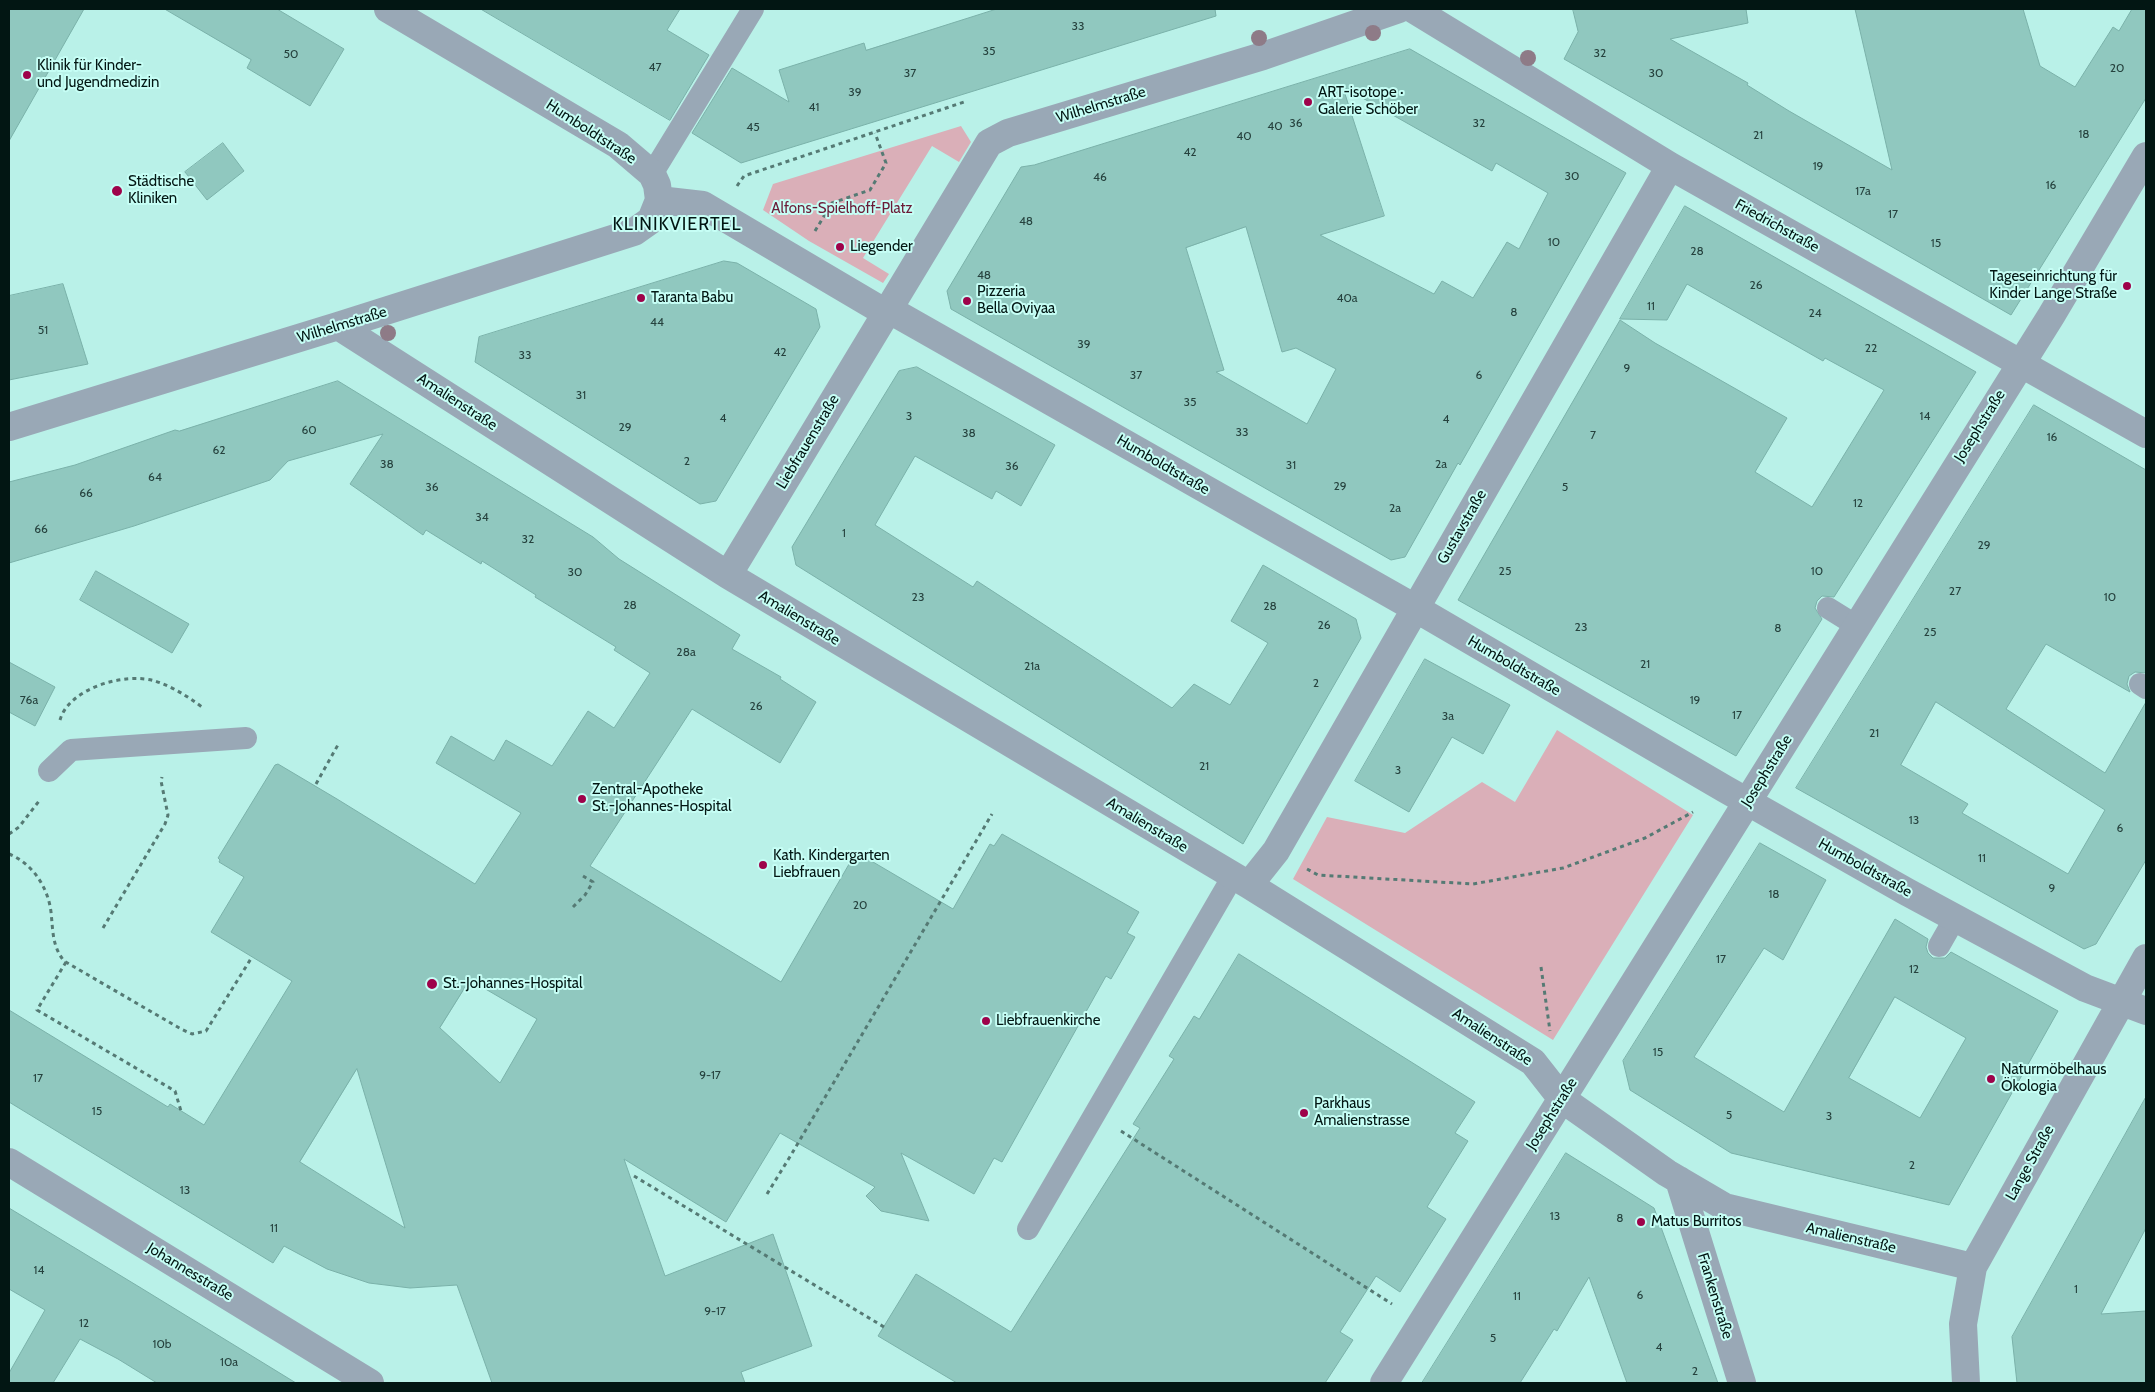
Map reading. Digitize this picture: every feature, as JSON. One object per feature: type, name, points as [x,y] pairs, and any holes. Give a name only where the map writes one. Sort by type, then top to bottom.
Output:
[{"type":"street","name":"Humboldtstraße","points":[[388,9],[618,145],[635,158],[656,187],[703,205],[775,248],[1415,608],[1736,796],[1955,918],[2085,988],[2134,1007]]},
{"type":"street","name":"Wilhelmstraße","points":[[887,311],[989,143],[1008,133],[1263,56],[1399,9]]},
{"type":"street","name":"Friedrichstraße","points":[[1413,9],[1670,166],[2146,434]]},
{"type":"street","name":"Josephstraße","points":[[1384,1383],[1562,1099],[1736,796],[1857,626],[2020,362],[2051,316],[2146,156]]},
{"type":"street","name":"Gustavstraße","points":[[1241,880],[1276,851],[1670,166]]},
{"type":"street","name":"Wilhelmstraße","points":[[9,427],[338,326],[634,232],[651,220],[656,187]]},
{"type":"street","name":"Liebfrauenstraße","points":[[728,575],[887,311]]},
{"type":"street","name":"Amalienstraße","points":[[338,326],[728,575],[1241,880],[1533,1062],[1562,1099],[1680,1180],[1725,1207],[1973,1267]]},
{"type":"street","name":"Lange Straße","points":[[1966,1383],[1963,1324],[1973,1267],[2134,1007],[2146,958]]},
{"type":"street","name":"Johannesstraße","points":[[9,1162],[370,1383]]},
{"type":"street","name":"Frankenstraße","points":[[1680,1180],[1742,1383]]},
{"type":"lane","points":[[656,187],[753,9]]},
{"type":"lane","points":[[1828,608],[1857,626]]},
{"type":"lane","points":[[49,771],[72,750],[246,738]]},
{"type":"lane","points":[[1028,1229],[1093,1114],[1241,880]]},
{"type":"lane","points":[[1939,946],[1955,918]]},
{"type":"path","points":[[719,215],[744,176],[967,102]]},
{"type":"path","points":[[775,248],[809,241],[832,203],[870,190],[886,163],[875,133]]},
{"type":"path","points":[[316,784],[339,743]]},
{"type":"path","points":[[1276,851],[1318,875],[1473,884],[1563,868],[1645,838],[1716,800],[1736,796]]},
{"type":"path","points":[[766,1194],[791,1156],[992,814]]},
{"type":"path","points":[[102,928],[156,841]]},
{"type":"path","points":[[9,854],[19,858],[33,871],[44,887],[50,909],[56,951],[66,962],[192,1034],[206,1031],[252,957]]},
{"type":"path","points":[[572,908],[585,895],[593,882],[584,876]]},
{"type":"path","points":[[66,962],[38,1010],[175,1091],[181,1111]]},
{"type":"path","points":[[1533,1062],[1550,1032],[1541,967]]},
{"type":"path","points":[[1093,1114],[1422,1322]]},
{"type":"path","points":[[634,1176],[884,1327]]},
{"type":"green space","name":"Alfons-Spielhoff-Platz","points":[[961,126],[971,142],[959,162],[932,146],[863,258],[889,274],[883,283],[809,241],[763,210],[773,184]]},
{"type":"green space","points":[[1557,730],[1693,815],[1553,1040],[1293,879],[1327,817],[1405,833],[1482,782],[1515,802]]},
{"type":"building","name":"Klinik für Kinder- und Jugendmedizin","points":[[9,9],[84,9],[9,141]]},
{"type":"building","points":[[165,9],[277,9],[344,49],[310,106],[247,68],[251,60]]},
{"type":"building","points":[[481,9],[680,9],[667,30],[709,55],[670,120]]},
{"type":"building","points":[[997,9],[1215,9],[1216,16],[741,163],[692,133],[732,68],[789,102],[779,70],[864,43],[866,50]]},
{"type":"building","points":[[1573,9],[1746,9],[1748,23],[1670,39],[1748,83],[1747,85],[1789,111],[1892,170],[1855,9],[2023,9],[2040,66],[2075,87],[2113,27],[2119,31],[2132,9],[2146,9],[2146,98],[2011,315],[1564,59],[1578,32]]},
{"type":"building","points":[[1410,49],[1626,173],[1460,465],[1458,463],[1405,557],[1391,560],[951,309],[947,291],[1021,167],[1034,165]],"holes":[[[1343,87],[1492,171],[1496,163],[1548,193],[1519,249],[1507,242],[1473,298],[1442,281],[1434,294],[1320,235],[1384,216]],[[1246,227],[1282,352],[1296,348],[1336,369],[1307,424],[1216,372],[1224,370],[1186,248]]]},
{"type":"building","points":[[223,143],[244,171],[207,200],[185,172]]},
{"type":"building","points":[[1685,206],[1976,372],[1834,597],[1822,596],[1817,601],[1815,608],[1822,619],[1736,756],[1458,600],[1620,320],[1655,343],[1787,418],[1755,472],[1812,507],[1884,390],[1825,358],[1823,361],[1687,284],[1667,320],[1620,319]]},
{"type":"building","points":[[724,261],[737,263],[816,309],[820,327],[716,501],[700,504],[475,362],[479,337]]},
{"type":"building","points":[[63,284],[88,364],[9,380],[9,296]]},
{"type":"building","points":[[917,367],[1055,445],[1021,506],[996,491],[992,499],[915,456],[875,525],[973,587],[977,581],[1172,708],[1194,684],[1230,705],[1268,643],[1231,621],[1263,565],[1356,619],[1361,638],[1243,844],[796,565],[792,547],[845,459],[899,371]]},
{"type":"building","points":[[338,381],[593,537],[619,559],[740,635],[732,649],[781,677],[780,679],[816,702],[780,763],[692,709],[590,866],[781,982],[856,852],[953,909],[990,844],[994,846],[1002,834],[1139,912],[1127,933],[1135,937],[1111,979],[1106,976],[1002,1162],[994,1158],[974,1194],[901,1153],[929,1221],[881,1211],[866,1196],[875,1187],[780,1133],[726,1222],[624,1159],[665,1276],[773,1234],[812,1346],[741,1372],[745,1383],[492,1383],[457,1285],[410,1288],[369,1283],[327,1269],[284,1246],[273,1263],[9,1102],[9,1010],[168,1107],[170,1104],[204,1125],[292,981],[211,932],[244,877],[219,862],[218,858],[275,765],[278,764],[337,799],[475,884],[521,813],[436,763],[451,736],[494,761],[506,740],[552,766],[588,711],[614,728],[650,673],[614,650],[616,647],[535,597],[536,595],[482,561],[481,564],[426,530],[423,535],[350,484],[383,434],[288,461],[270,480],[134,526],[9,563],[9,482],[75,465],[175,430],[179,431]],"holes":[[[470,980],[537,1019],[500,1083],[440,1028]],[[357,1069],[405,1228],[300,1162]]]},
{"type":"building","points":[[2034,405],[2146,470],[2146,673],[2135,672],[2129,676],[2127,684],[2130,692],[2046,644],[2006,709],[2105,773],[2146,702],[2146,860],[2096,944],[2084,949],[1796,788]],"holes":[[[1936,702],[2105,810],[2068,874],[1962,813],[1968,804],[1901,765]]]},
{"type":"building","points":[[96,571],[189,624],[172,653],[80,600]]},
{"type":"building","points":[[1425,659],[1510,705],[1483,754],[1452,737],[1409,812],[1355,781]]},
{"type":"building","points":[[9,662],[55,687],[35,726],[9,712]]},
{"type":"building","points":[[1760,843],[1826,880],[1783,960],[1764,948],[1694,1057],[1784,1112],[1895,919],[1928,939],[1926,947],[1928,953],[1933,958],[1945,958],[1951,952],[2058,1011],[1949,1205],[1731,1153],[1630,1090],[1623,1061]],"holes":[[[1895,997],[1966,1038],[1920,1118],[1849,1078]]]},
{"type":"building","points":[[1239,954],[1475,1102],[1455,1133],[1468,1141],[1427,1207],[1446,1219],[1400,1292],[1376,1276],[1340,1332],[1353,1340],[1325,1383],[957,1383],[878,1336],[916,1274],[1011,1332],[1140,1128],[1133,1124],[1174,1059],[1169,1056],[1194,1016],[1199,1019]]},
{"type":"building","points":[[2146,1097],[2146,1228],[2101,1314],[2146,1311],[2146,1383],[2017,1383],[2012,1337]]},
{"type":"building","points":[[1566,1153],[1654,1208],[1718,1383],[1627,1383],[1589,1277],[1557,1331],[1554,1329],[1520,1383],[1422,1383]]},
{"type":"building","points":[[9,1208],[296,1383],[157,1383],[80,1339],[53,1383],[9,1383],[9,1373],[45,1310],[9,1289]]},
{"type":"place","name":"Klinik für Kinder- und Jugendmedizin","points":[[27,75]]},
{"type":"place","name":"ART-isotope · Galerie Schöber","points":[[1308,102]]},
{"type":"place","name":"Städtische Kliniken","points":[[117,191]]},
{"type":"place","name":"Liegender","points":[[840,247]]},
{"type":"place","name":"Tageseinrichtung für Kinder Lange Straße","points":[[2127,286]]},
{"type":"place","name":"Taranta Babu","points":[[641,298]]},
{"type":"place","name":"Pizzeria Bella Oviyaa","points":[[967,301]]},
{"type":"place","name":"Zentral-Apotheke St.-Johannes-Hospital","points":[[582,799]]},
{"type":"place","name":"Kath. Kindergarten Liebfrauen","points":[[763,865]]},
{"type":"place","name":"St.-Johannes-Hospital","points":[[432,984]]},
{"type":"place","name":"Liebfrauenkirche","points":[[986,1021]]},
{"type":"place","name":"Naturmöbelhaus Ökologia","points":[[1991,1079]]},
{"type":"place","name":"Parkhaus Amalienstrasse","points":[[1304,1113]]},
{"type":"place","name":"Matus Burritos","points":[[1641,1222]]},
{"type":"district","name":"KLINIKVIERTEL","points":[[677,225]]}]
